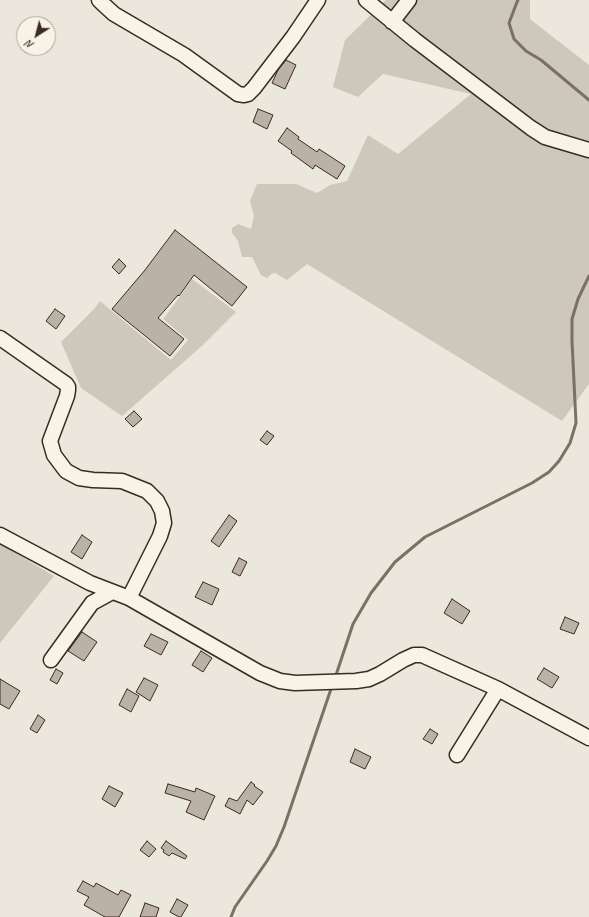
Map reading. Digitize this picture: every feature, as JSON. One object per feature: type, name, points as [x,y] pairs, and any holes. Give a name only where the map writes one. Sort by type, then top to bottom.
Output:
[{"type":"street","points":[[99,0],[114,14],[184,56],[238,94],[244,95],[248,94],[254,88],[293,37],[318,0]]},
{"type":"street","points":[[366,0],[392,22],[540,134],[545,137],[589,150]]},
{"type":"street","points":[[392,22],[409,0]]},
{"type":"street","points":[[0,338],[66,384],[68,387],[67,396],[50,441],[54,455],[66,471],[79,478],[122,482],[147,491],[157,501],[162,510],[164,523],[160,536],[129,598]]},
{"type":"street","points":[[0,535],[90,583],[129,598],[260,673],[280,681],[295,683],[356,682],[369,679],[380,674],[414,655],[422,655],[498,689],[589,738]]},
{"type":"street","points":[[51,660],[92,603],[112,592]]},
{"type":"street","points":[[457,755],[498,689]]},
{"type":"shaded area","points":[[386,0],[530,0],[530,19],[589,65],[589,384],[562,421],[307,264],[287,280],[275,273],[271,274],[267,278],[261,275],[252,257],[242,257],[238,241],[232,233],[232,228],[238,224],[251,229],[254,216],[250,201],[257,184],[296,184],[317,193],[330,185],[347,181],[368,135],[398,154],[471,94],[383,74],[358,97],[333,87],[345,40]]},
{"type":"shaded area","points":[[192,279],[236,312],[203,345],[122,416],[81,388],[61,342],[95,308],[100,301],[171,360],[188,340],[163,319]]},
{"type":"shaded area","points":[[0,544],[54,576],[0,643]]},
{"type":"building","points":[[286,60],[296,65],[285,89],[272,83],[278,70]]},
{"type":"building","points":[[258,109],[273,115],[267,129],[253,122]]},
{"type":"building","points":[[287,128],[299,137],[298,139],[317,152],[319,149],[345,166],[337,179],[315,165],[313,169],[291,153],[292,151],[278,141]]},
{"type":"building","points":[[175,230],[247,287],[232,306],[194,275],[179,296],[178,295],[158,318],[184,339],[170,356],[112,309],[145,270]]},
{"type":"building","points":[[119,259],[126,266],[119,274],[112,267]]},
{"type":"building","points":[[55,309],[65,316],[56,329],[46,321]]},
{"type":"building","points":[[134,411],[142,419],[133,427],[125,419]]},
{"type":"building","points":[[267,431],[274,436],[267,445],[260,440]]},
{"type":"building","points":[[229,515],[237,521],[219,547],[211,541]]},
{"type":"building","points":[[82,535],[92,542],[82,559],[71,552]]},
{"type":"building","points":[[239,558],[247,562],[240,576],[232,572]]},
{"type":"building","points":[[203,582],[219,589],[212,605],[195,597]]},
{"type":"building","points":[[452,599],[470,611],[462,624],[444,613]]},
{"type":"building","points":[[565,617],[579,623],[574,634],[560,629]]},
{"type":"building","points":[[82,632],[97,642],[84,661],[68,651]]},
{"type":"building","points":[[151,634],[168,642],[161,655],[144,646]]},
{"type":"building","points":[[201,651],[212,658],[203,672],[192,665]]},
{"type":"building","points":[[544,668],[559,677],[552,688],[537,679]]},
{"type":"building","points":[[56,669],[63,673],[57,684],[50,680]]},
{"type":"building","points":[[144,678],[158,685],[150,701],[136,692]]},
{"type":"building","points":[[0,679],[20,691],[9,709],[0,704]]},
{"type":"building","points":[[127,689],[139,696],[131,712],[119,705]]},
{"type":"building","points":[[38,715],[45,720],[37,733],[30,729]]},
{"type":"building","points":[[430,729],[438,734],[432,744],[423,739]]},
{"type":"building","points":[[355,749],[371,757],[365,769],[350,762]]},
{"type":"building","points":[[251,782],[263,792],[253,805],[247,800],[240,814],[225,806],[229,798],[237,801]]},
{"type":"building","points":[[168,784],[195,792],[196,788],[215,796],[204,820],[186,812],[191,801],[165,793]]},
{"type":"building","points":[[109,786],[123,793],[115,807],[102,799]]},
{"type":"building","points":[[147,841],[156,849],[149,857],[140,850]]},
{"type":"building","points":[[166,841],[187,856],[185,859],[172,853],[169,856],[163,852],[164,850],[161,848]]},
{"type":"building","points":[[83,881],[94,887],[96,883],[118,895],[121,890],[131,895],[119,917],[105,917],[84,905],[89,897],[77,891]]},
{"type":"building","points":[[177,899],[188,905],[181,917],[170,912]]},
{"type":"building","points":[[145,903],[159,908],[156,917],[140,917]]},
{"type":"waterway","points":[[518,0],[509,23],[514,39],[526,51],[541,60],[589,100]]},
{"type":"waterway","points":[[336,675],[353,624],[371,593],[395,562],[425,537],[532,483],[549,472],[559,461],[570,443],[576,423],[572,319],[578,299],[589,276]]},
{"type":"waterway","points":[[231,917],[235,907],[276,846],[284,827],[331,689]]}]
